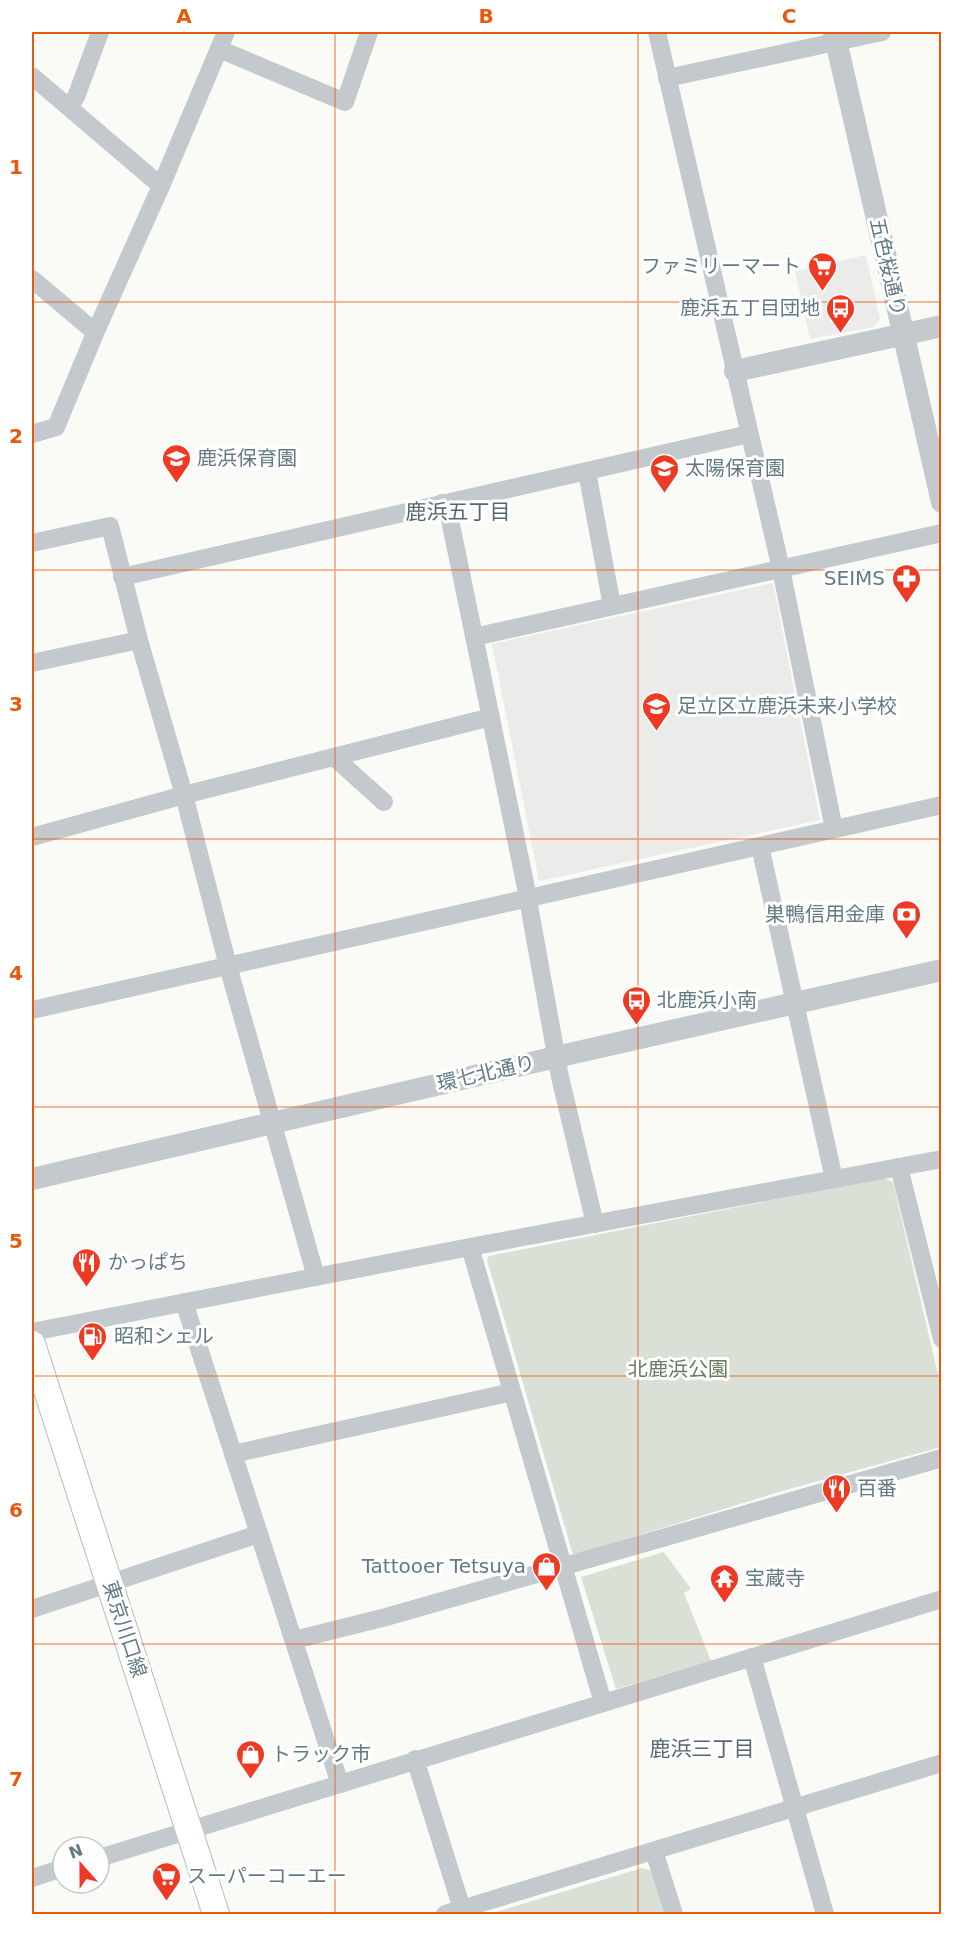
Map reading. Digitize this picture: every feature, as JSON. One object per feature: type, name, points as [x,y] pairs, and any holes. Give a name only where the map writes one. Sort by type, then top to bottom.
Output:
[{"type":"main road","name":"東京川口線","points":[[32,1344],[216,1914]]},
{"type":"street","points":[[69,106],[76,97],[100,32]]},
{"type":"street","points":[[32,434],[56,428],[226,32]]},
{"type":"street","points":[[219,49],[345,102],[369,32]]},
{"type":"street","points":[[657,32],[782,569],[834,829]]},
{"type":"street","points":[[667,78],[836,37],[882,32]]},
{"type":"street","name":"五色桜通り","points":[[836,37],[942,502]]},
{"type":"street","points":[[32,76],[161,186]]},
{"type":"street","points":[[32,279],[96,331]]},
{"type":"street","points":[[735,372],[942,326]]},
{"type":"street","points":[[122,577],[749,434]]},
{"type":"street","points":[[587,472],[612,606]]},
{"type":"street","points":[[442,503],[449,515],[528,897],[556,1057],[596,1224]]},
{"type":"street","points":[[32,543],[110,526],[228,966],[316,1277]]},
{"type":"street","points":[[474,637],[942,533]]},
{"type":"street","points":[[32,663],[139,640]]},
{"type":"street","points":[[32,837],[184,795],[491,717]]},
{"type":"street","points":[[334,757],[384,802]]},
{"type":"street","points":[[32,1010],[942,805]]},
{"type":"street","points":[[760,846],[834,1179]]},
{"type":"street","name":"環七北通り","points":[[32,1179],[942,970]]},
{"type":"street","points":[[32,1332],[470,1246],[942,1159]]},
{"type":"street","points":[[899,1167],[942,1339]]},
{"type":"street","points":[[470,1246],[603,1703]]},
{"type":"street","points":[[184,1302],[340,1784]]},
{"type":"street","points":[[233,1454],[512,1392]]},
{"type":"street","points":[[294,1640],[386,1617],[942,1458]]},
{"type":"street","points":[[32,1609],[258,1534]]},
{"type":"street","points":[[111,1854],[415,1759],[942,1599]]},
{"type":"street","points":[[752,1657],[825,1914]]},
{"type":"street","points":[[415,1759],[453,1912],[942,1763]]},
{"type":"street","points":[[654,1851],[674,1914]]},
{"type":"street","points":[[32,1878],[51,1872]]},
{"type":"shaded area","points":[[866,255],[880,319],[874,327],[810,339],[795,271]]},
{"type":"shaded area","name":"足立区立鹿浜未来小学校","points":[[773,583],[820,820],[539,881],[492,644]]},
{"type":"green space","name":"北鹿浜公園","points":[[884,1178],[893,1182],[941,1387],[941,1447],[786,1490],[573,1555],[487,1260],[489,1256]]},
{"type":"green space","points":[[664,1552],[691,1589],[684,1593],[711,1661],[616,1689],[581,1577]]},
{"type":"green space","points":[[642,1868],[651,1871],[666,1914],[489,1914]]},
{"type":"place","name":"ファミリーマート","points":[[822,292]]},
{"type":"place","name":"鹿浜五丁目団地","points":[[841,334]]},
{"type":"place","name":"鹿浜保育園","points":[[176,484]]},
{"type":"place","name":"太陽保育園","points":[[664,494]]},
{"type":"place","name":"SEIMS","points":[[906,604]]},
{"type":"place","name":"足立区立鹿浜未来小学校","points":[[656,732]]},
{"type":"place","name":"巣鴨信用金庫","points":[[906,940]]},
{"type":"place","name":"北鹿浜小南","points":[[636,1026]]},
{"type":"place","name":"かっぱち","points":[[87,1288]]},
{"type":"place","name":"昭和シェル","points":[[93,1362]]},
{"type":"place","name":"百番","points":[[836,1514]]},
{"type":"place","name":"Tattooer Tetsuya","points":[[547,1592]]},
{"type":"place","name":"宝蔵寺","points":[[724,1604]]},
{"type":"place","name":"トラック市","points":[[250,1780]]},
{"type":"place","name":"スーパーコーエー","points":[[166,1902]]},
{"type":"district","name":"鹿浜五丁目","points":[[458,512]]},
{"type":"district","name":"鹿浜三丁目","points":[[702,1749]]}]
